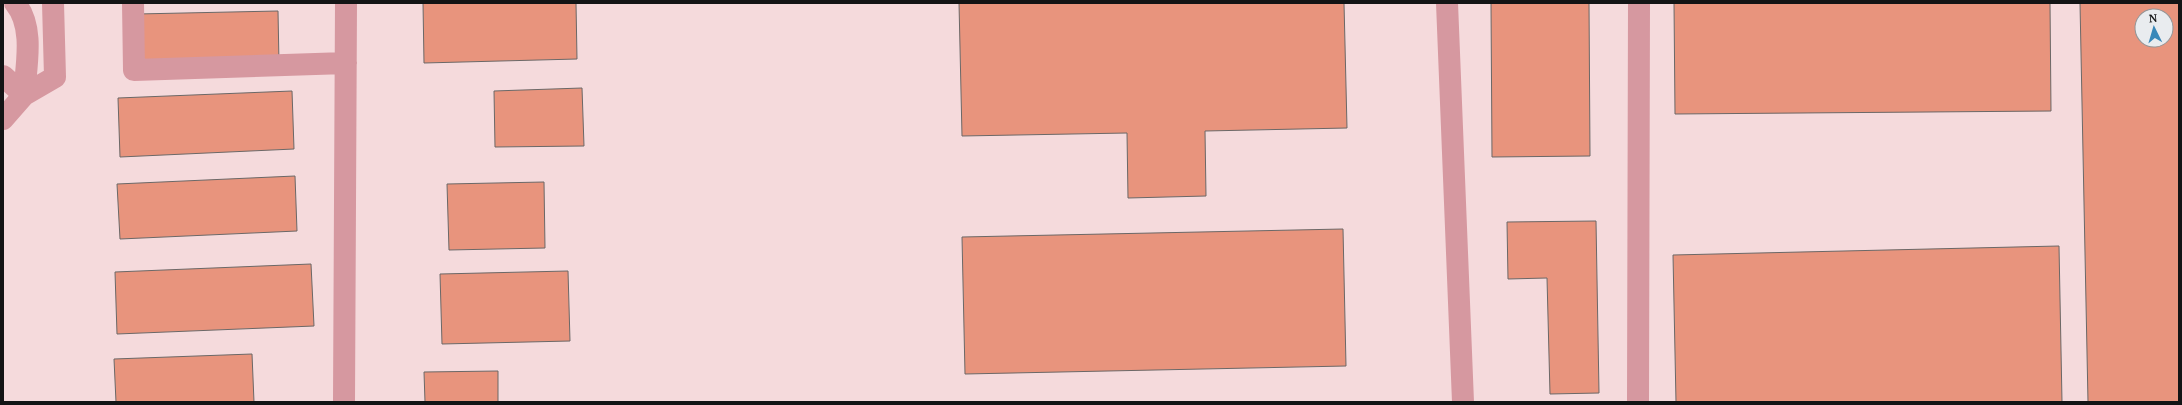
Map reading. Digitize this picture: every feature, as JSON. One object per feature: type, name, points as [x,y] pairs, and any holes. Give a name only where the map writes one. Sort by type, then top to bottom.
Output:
[{"type":"lane","points":[[15,3],[21,11],[27,38],[24,95]]},
{"type":"lane","points":[[3,119],[24,95],[55,77],[53,3]]},
{"type":"lane","points":[[133,3],[134,70],[346,63]]},
{"type":"lane","points":[[344,402],[346,3]]},
{"type":"lane","points":[[1447,3],[1463,402]]},
{"type":"lane","points":[[1638,402],[1639,3]]},
{"type":"lane","points":[[3,76],[24,95]]},
{"type":"shaded area","points":[[3,3],[2179,3],[2179,402],[3,402]]},
{"type":"building","points":[[423,3],[576,3],[577,59],[424,63]]},
{"type":"building","points":[[959,3],[1344,3],[1347,128],[1205,131],[1206,196],[1128,198],[1127,133],[962,136]]},
{"type":"building","points":[[1491,3],[1589,3],[1590,156],[1492,157]]},
{"type":"building","points":[[1674,3],[2050,3],[2051,111],[1675,114]]},
{"type":"building","points":[[2080,3],[2179,3],[2179,402],[2088,402]]},
{"type":"building","points":[[278,11],[279,64],[138,67],[137,14]]},
{"type":"building","points":[[582,88],[584,146],[495,147],[494,91]]},
{"type":"building","points":[[292,91],[294,149],[120,157],[118,98]]},
{"type":"building","points":[[295,176],[297,231],[120,239],[117,184]]},
{"type":"building","points":[[544,182],[545,248],[449,250],[447,184]]},
{"type":"building","points":[[1596,221],[1599,393],[1550,394],[1547,278],[1508,279],[1507,222]]},
{"type":"building","points":[[1343,229],[1346,366],[965,374],[962,237]]},
{"type":"building","points":[[2059,246],[2062,402],[1676,402],[1673,255]]},
{"type":"building","points":[[311,264],[314,326],[117,334],[115,272]]},
{"type":"building","points":[[568,271],[570,341],[442,344],[440,274]]},
{"type":"building","points":[[252,354],[254,402],[116,402],[114,359]]},
{"type":"building","points":[[498,371],[498,402],[425,402],[424,372]]}]
